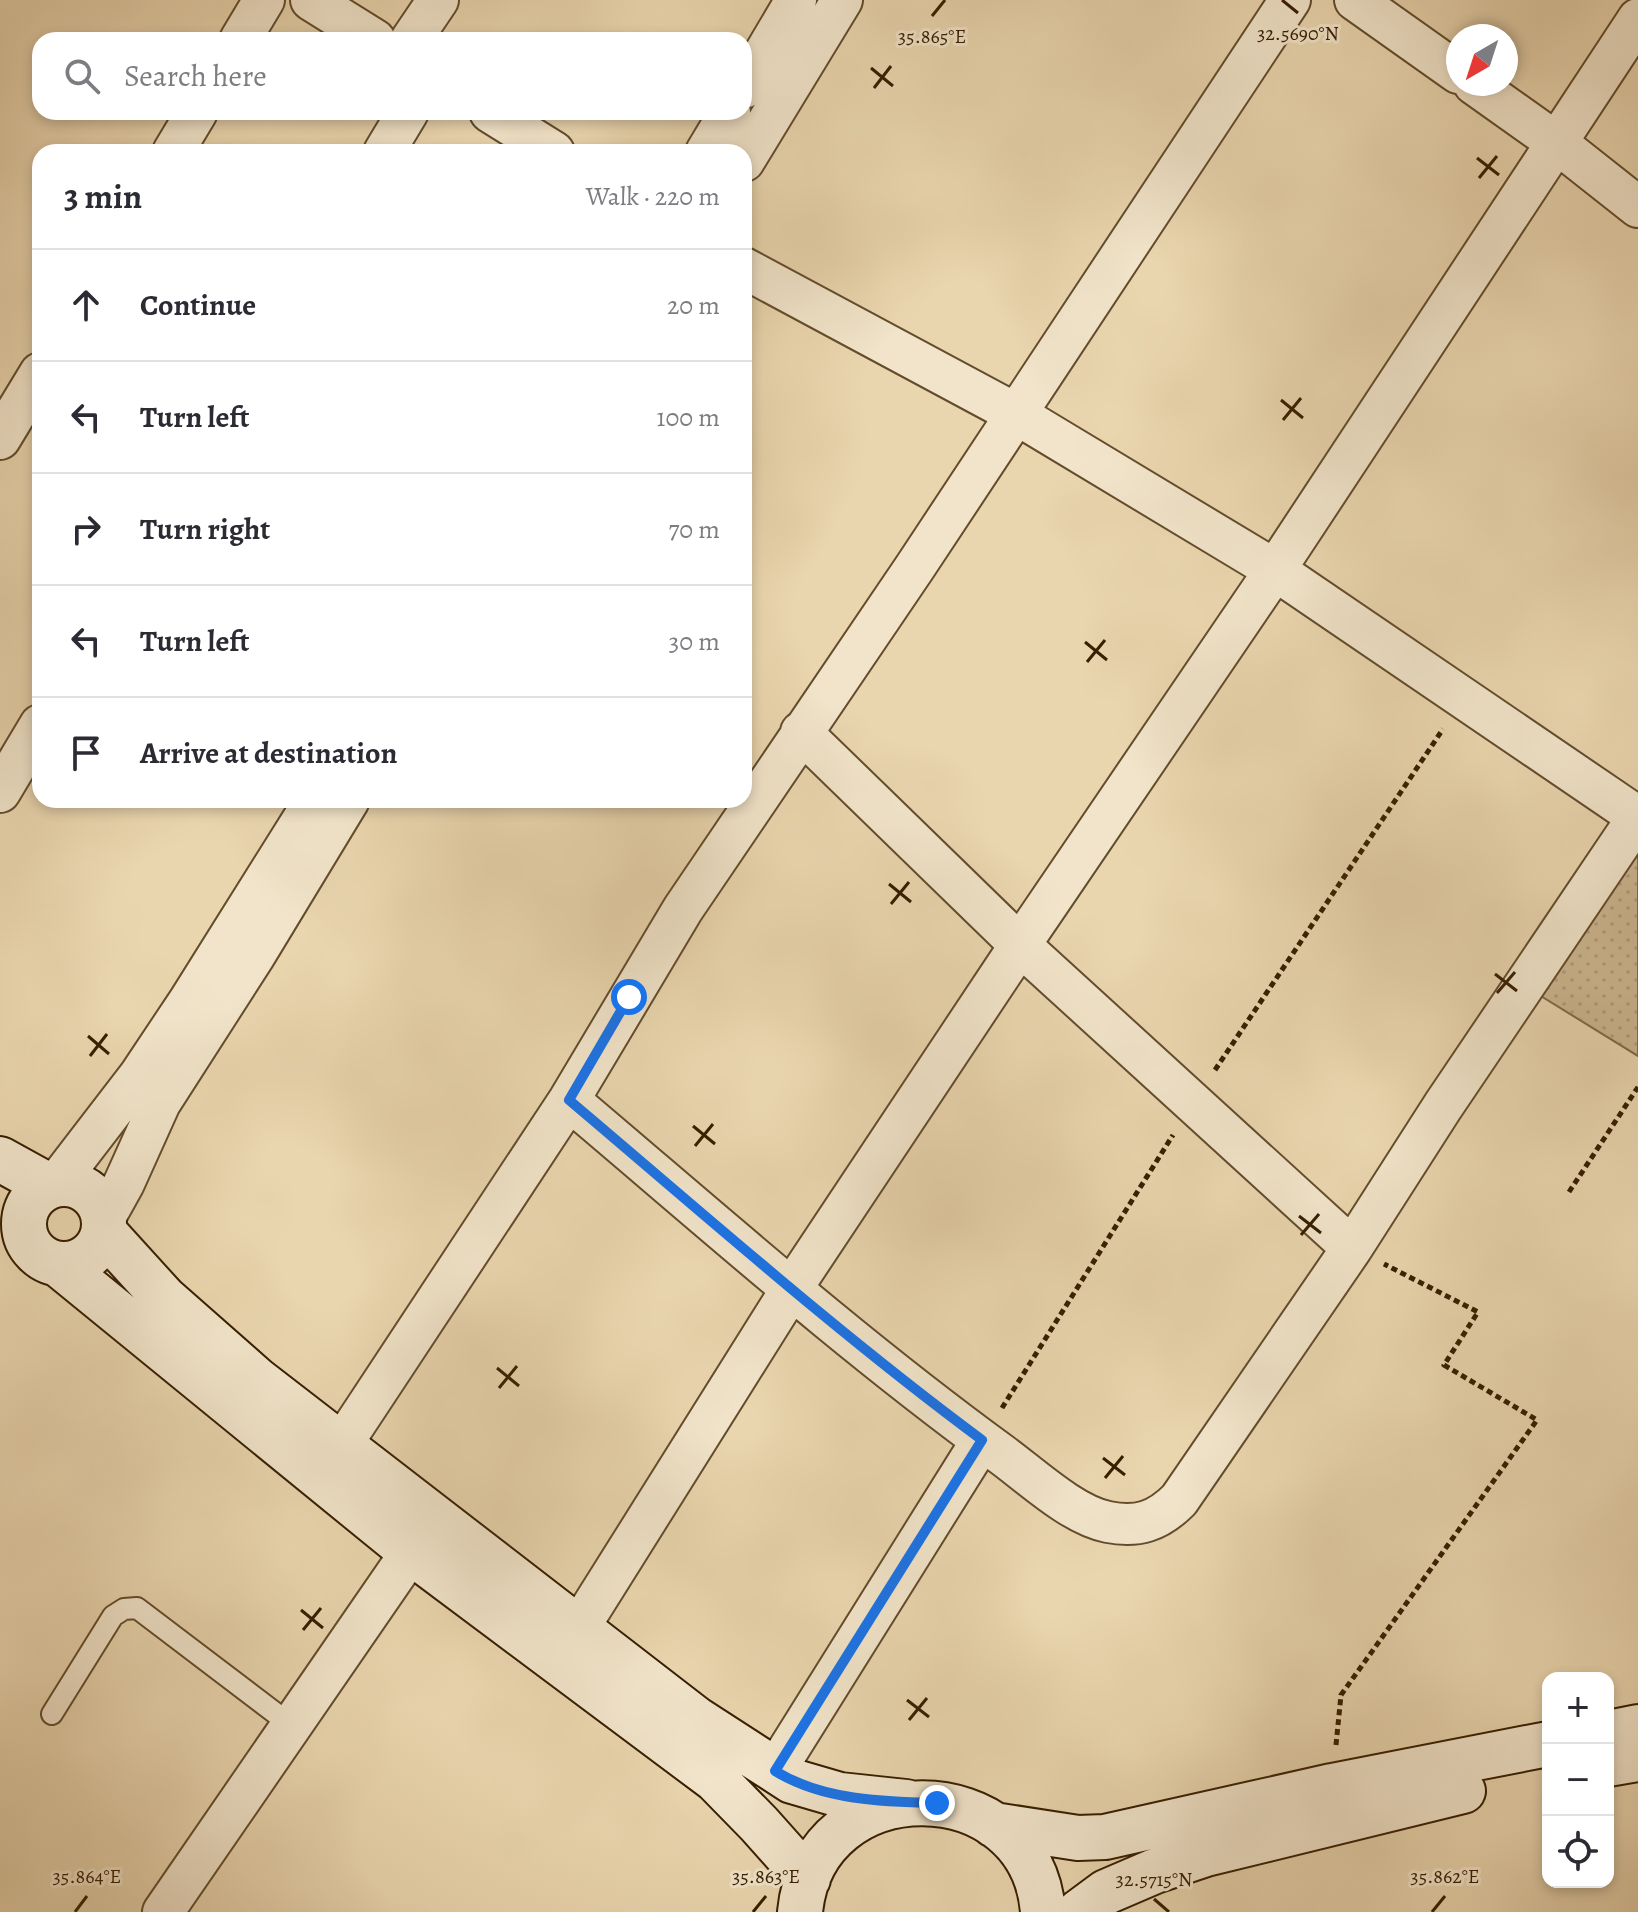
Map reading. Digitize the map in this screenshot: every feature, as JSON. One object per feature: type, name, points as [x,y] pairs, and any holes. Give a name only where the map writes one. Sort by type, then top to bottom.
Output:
[{"type":"street","points":[[245,32],[264,0]]},
{"type":"street","points":[[311,0],[362,32]]},
{"type":"street","points":[[416,32],[438,0]]},
{"type":"street","points":[[752,74],[796,0]]},
{"type":"street","points":[[752,148],[842,0]]},
{"type":"street","points":[[752,806],[915,567],[1290,0]]},
{"type":"street","points":[[1355,0],[1446,64]]},
{"type":"street","points":[[578,1629],[792,1288],[1275,570],[1638,19]]},
{"type":"street","points":[[1491,96],[1638,207]]},
{"type":"street","points":[[178,144],[192,120]]},
{"type":"street","points":[[389,144],[403,120]]},
{"type":"street","points":[[503,120],[541,144]]},
{"type":"street","points":[[711,144],[725,120]]},
{"type":"street","points":[[569,1100],[938,1407],[1079,1511],[1107,1522],[1154,1520],[1179,1500],[1352,1248],[1484,1044],[1638,817],[1275,570],[1016,414],[752,272]]},
{"type":"street","points":[[0,439],[32,386]]},
{"type":"street","points":[[801,732],[1020,945],[1352,1248]]},
{"type":"street","points":[[0,792],[32,738]]},
{"type":"street","points":[[53,1185],[139,1076],[310,808]]},
{"type":"street","points":[[58,1264],[73,1263],[87,1257],[98,1246],[104,1226],[160,1103],[344,808]]},
{"type":"street","points":[[342,1444],[569,1100],[683,909],[750,808]]},
{"type":"street","points":[[0,1159],[53,1185]]},
{"type":"street","points":[[804,1896],[759,1824],[716,1780],[411,1552],[58,1264],[32,1249],[12,1226],[23,1221],[27,1205],[36,1193],[53,1185],[70,1183],[83,1188],[101,1207],[104,1226],[164,1298],[218,1348],[696,1719],[775,1771],[813,1789],[906,1802],[937,1803],[966,1810],[994,1825],[1016,1846],[1032,1871],[1043,1912]]},
{"type":"street","points":[[775,1771],[982,1440]]},
{"type":"street","points":[[163,1912],[411,1552]]},
{"type":"street","points":[[1614,1732],[1638,1727]]},
{"type":"street","points":[[994,1825],[1078,1838],[1105,1837],[1332,1786],[1542,1745]]},
{"type":"street","points":[[1614,1763],[1638,1759]]},
{"type":"street","points":[[1079,1912],[1106,1892],[1206,1854],[1405,1804],[1542,1775]]},
{"type":"street","points":[[804,1896],[824,1850],[847,1827],[875,1811],[906,1802]]},
{"type":"lane","points":[[52,1714],[113,1616],[124,1609],[137,1608],[291,1725]]},
{"type":"path","points":[[982,1440],[1193,1103],[1464,698]]},
{"type":"path","points":[[1569,1192],[1638,1087]]},
{"type":"path","points":[[1332,1786],[1341,1695],[1537,1420],[1444,1365],[1478,1312],[1352,1248]]},
{"type":"shaded area","points":[[1638,817],[1638,1056],[1523,985]]},
{"type":"route","points":[[629,997],[569,1100],[761,1263],[982,1440],[775,1771],[813,1789],[840,1795],[937,1803]]}]
